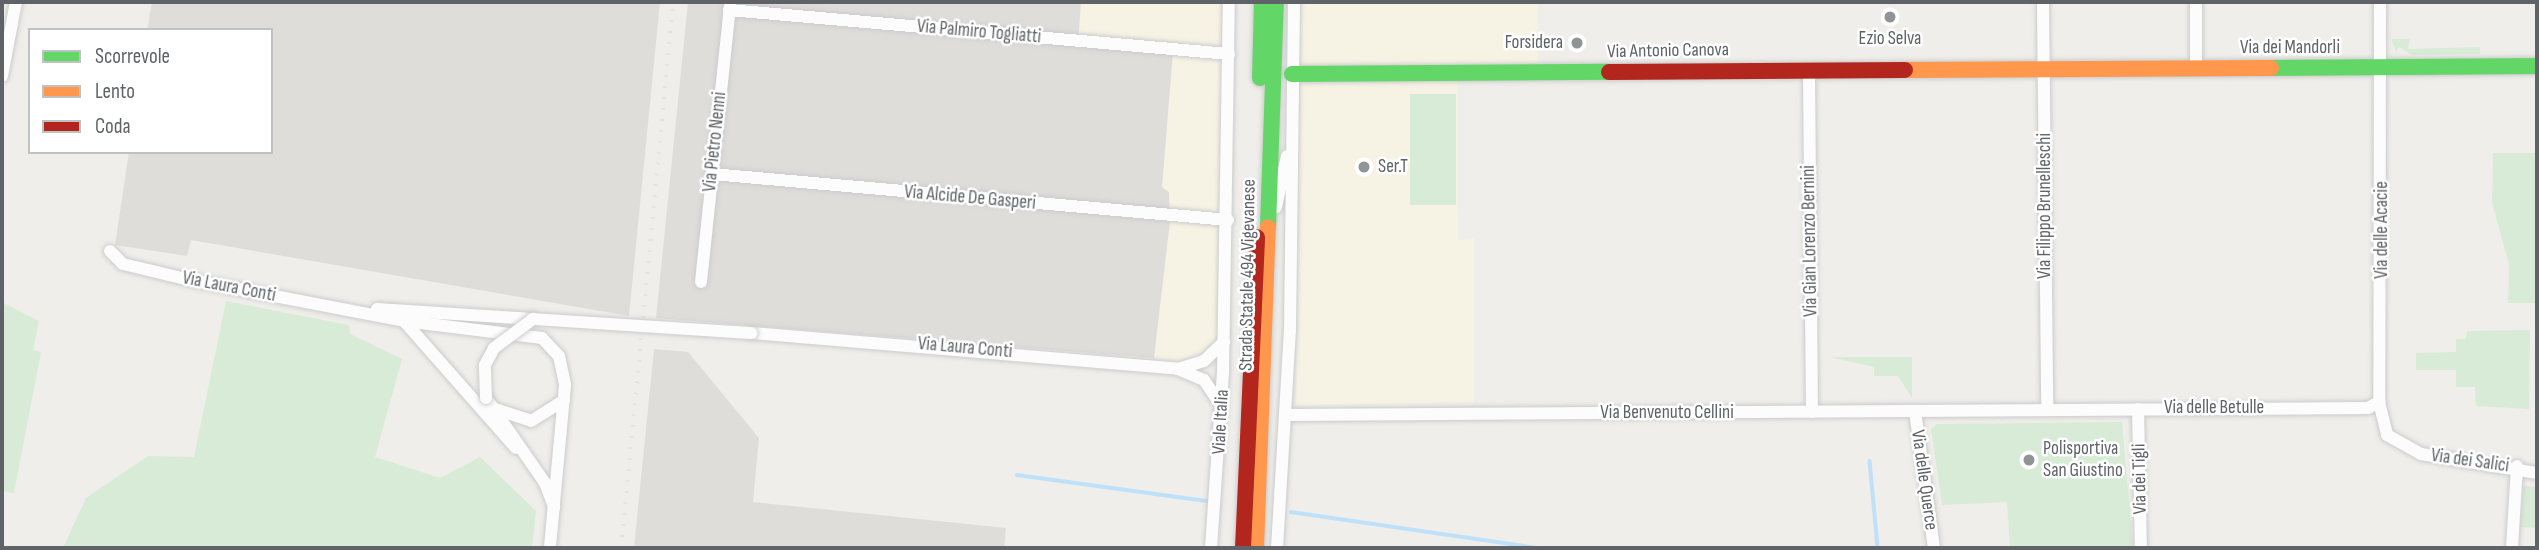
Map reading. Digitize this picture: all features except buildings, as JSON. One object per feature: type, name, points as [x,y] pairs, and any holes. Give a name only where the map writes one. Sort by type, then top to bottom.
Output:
[{"type":"street","points":[[2,76],[16,2]]},
{"type":"street","name":"Viale Italia","points":[[1211,548],[1222,405],[1228,220],[1229,2]]},
{"type":"street","name":"Strada Statale 494 Vigevanese","points":[[1243,548],[1262,2]]},
{"type":"street","name":"Strada Statale 494 Vigevanese","points":[[1256,548],[1270,242],[1276,2]]},
{"type":"street","points":[[1277,548],[1287,415],[1294,2]]},
{"type":"street","name":"Via Filippo Brunelleschi","points":[[2043,2],[2046,410]]},
{"type":"street","points":[[2196,2],[2196,69]]},
{"type":"street","name":"Via delle Acacie","points":[[2380,2],[2379,402],[2387,435],[2404,448]]},
{"type":"street","name":"Via Palmiro Togliatti","points":[[730,6],[1230,54]]},
{"type":"street","name":"Via Pietro Nenni","points":[[701,282],[730,6]]},
{"type":"street","name":"Via dei Mandorli","points":[[2044,71],[2537,66]]},
{"type":"street","name":"Via Gian Lorenzo Bernini","points":[[1808,71],[1812,412]]},
{"type":"street","name":"Via Antonio Canova","points":[[1292,74],[2044,71]]},
{"type":"street","points":[[1270,242],[1292,139]]},
{"type":"street","name":"Via Alcide De Gasperi","points":[[712,174],[1228,220]]},
{"type":"street","name":"Via Laura Conti","points":[[110,251],[123,264],[186,279],[354,310],[752,333],[1178,369],[1204,380],[1222,405]]},
{"type":"street","points":[[354,310],[404,321],[542,338],[562,363],[564,400],[550,548]]},
{"type":"street","points":[[516,448],[489,402],[485,365],[494,348],[533,319]]},
{"type":"street","points":[[404,321],[548,487],[554,514]]},
{"type":"street","name":"Via Laura Conti","points":[[1178,369],[1204,361],[1224,342]]},
{"type":"street","points":[[489,402],[531,421],[551,414],[564,400]]},
{"type":"street","name":"Via delle Betulle","points":[[2046,410],[2368,408],[2379,402]]},
{"type":"street","name":"Via dei Tigli","points":[[2138,409],[2141,548]]},
{"type":"street","name":"Via Benvenuto Cellini","points":[[1287,415],[2046,410]]},
{"type":"street","name":"Via delle Querce","points":[[1915,411],[1934,548]]},
{"type":"street","name":"Via dei Salici","points":[[2404,448],[2517,466],[2537,473]]},
{"type":"street","points":[[2512,548],[2517,466]]},
{"type":"shaded area","points":[[152,2],[660,2],[629,316],[191,240],[187,256],[115,245],[129,154],[273,154],[273,28],[147,28]]},
{"type":"shaded area","points":[[688,2],[1081,2],[1078,45],[1173,52],[1162,187],[1169,192],[1170,221],[1154,358],[656,318]]},
{"type":"shaded area","points":[[1081,2],[1226,2],[1218,333],[1206,353],[1184,362],[1154,358],[1170,221],[1162,187],[1173,52],[1078,45]]},
{"type":"shaded area","points":[[1300,2],[1537,2],[1538,64],[1457,65],[1458,241],[1474,238],[1474,402],[1296,405]]},
{"type":"shaded area","points":[[654,349],[688,352],[759,438],[753,502],[1006,528],[1004,548],[634,548]]},
{"type":"green space","points":[[2391,39],[2410,39],[2408,49],[2480,47],[2480,54],[2412,55],[2399,47],[2396,52]]},
{"type":"green space","points":[[1410,94],[1456,94],[1456,205],[1410,205]]},
{"type":"green space","points":[[2493,153],[2537,153],[2537,303],[2508,303],[2509,264],[2492,203]]},
{"type":"green space","points":[[226,301],[349,325],[350,334],[402,359],[375,457],[440,478],[480,457],[536,511],[532,548],[63,548],[86,498],[148,456],[194,457]]},
{"type":"green space","points":[[2,302],[39,321],[33,350],[41,352],[14,493],[2,491]]},
{"type":"green space","points":[[2530,330],[2529,409],[2476,406],[2475,387],[2456,387],[2456,370],[2416,370],[2416,353],[2456,352],[2456,339],[2466,339],[2467,331]]},
{"type":"green space","points":[[1830,357],[1912,357],[1912,398],[1898,376],[1874,376],[1874,367]]},
{"type":"green space","name":"Polisportiva San Giustino","points":[[2122,422],[2133,547],[2010,548],[2007,502],[1942,505],[1931,430],[1936,424]]},
{"type":"green space","points":[[2523,486],[2537,487],[2537,528],[2520,527]]},
{"type":"waterway","points":[[1870,461],[1878,548]]},
{"type":"waterway","points":[[1017,475],[1206,501]]},
{"type":"waterway","points":[[1291,512],[1538,548]]},
{"type":"railway","points":[[621,548],[673,2]]},
{"type":"traffic: fast","points":[[1260,78],[1262,2]]},
{"type":"traffic: fast","points":[[1268,227],[1276,2]]},
{"type":"traffic: fast","points":[[2271,68],[2537,66]]},
{"type":"traffic: fast","points":[[1292,74],[1609,72]]},
{"type":"traffic: slow","points":[[1905,70],[2271,68]]},
{"type":"traffic: slow","points":[[1256,548],[1268,227]]},
{"type":"traffic: jam","points":[[1609,72],[1905,70]]},
{"type":"traffic: jam","points":[[1243,548],[1257,237]]},
{"type":"place","name":"Ezio Selva","points":[[1890,17]]},
{"type":"place","name":"Forsidera","points":[[1577,43]]},
{"type":"place","name":"Ser.T","points":[[1364,167]]},
{"type":"place","name":"Polisportiva San Giustino","points":[[2029,460]]}]
